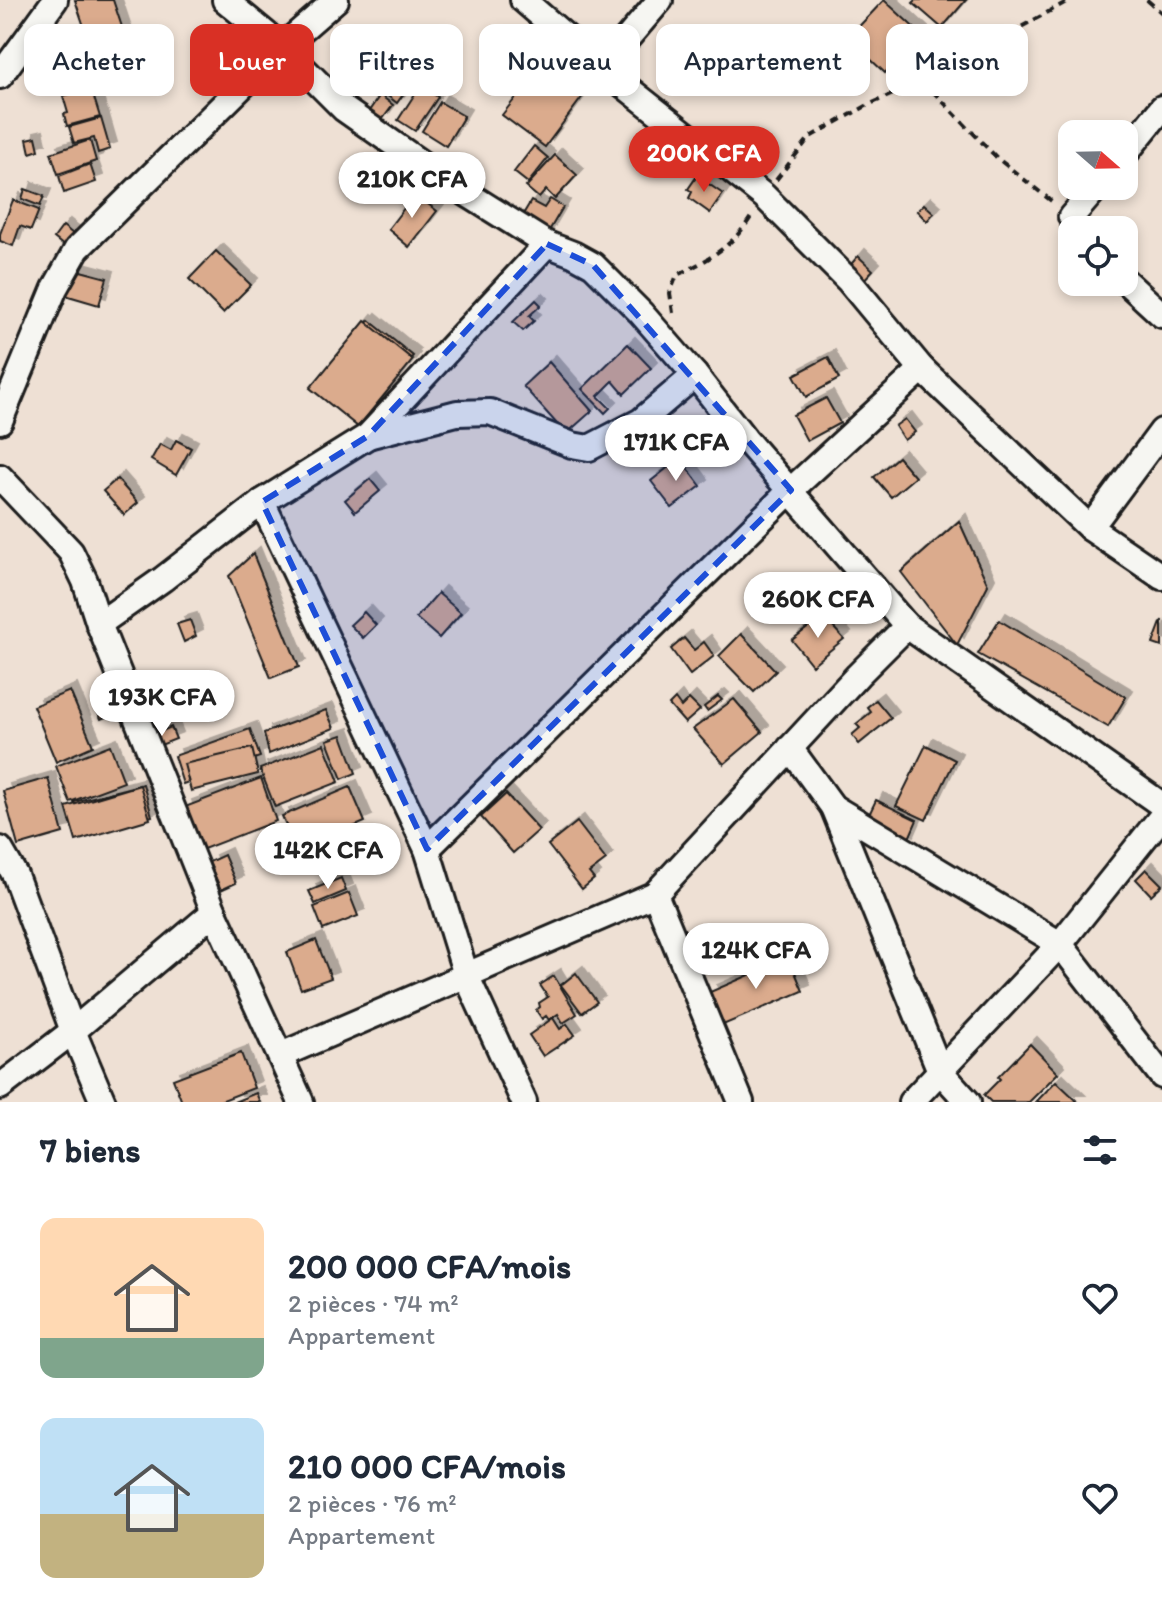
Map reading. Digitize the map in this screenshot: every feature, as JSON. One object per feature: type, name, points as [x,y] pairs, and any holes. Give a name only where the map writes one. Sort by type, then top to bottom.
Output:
[{"type":"street","points":[[0,76],[55,0]]},
{"type":"street","points":[[225,0],[254,24]]},
{"type":"street","points":[[308,24],[336,0]]},
{"type":"street","points":[[523,0],[551,24]]},
{"type":"street","points":[[640,24],[660,0]]},
{"type":"street","points":[[314,79],[344,109],[445,180],[547,244],[593,265],[641,313],[695,375],[745,439],[907,626],[1162,805]]},
{"type":"street","points":[[0,421],[55,288],[77,249],[232,96]]},
{"type":"street","points":[[637,96],[764,196],[849,281],[922,369],[1090,528],[1162,577]]},
{"type":"street","points":[[1138,138],[1162,108]]},
{"type":"street","points":[[99,624],[262,502],[368,436],[547,244]]},
{"type":"street","points":[[1138,293],[1162,315]]},
{"type":"street","points":[[427,849],[791,490],[922,369]]},
{"type":"street","points":[[368,436],[457,413],[490,412],[572,445],[589,448],[641,421],[695,375]]},
{"type":"street","points":[[1090,528],[1162,431]]},
{"type":"street","points":[[0,477],[71,552],[85,581],[99,624],[214,912],[301,1102]]},
{"type":"street","points":[[262,502],[427,849],[466,975],[524,1102]]},
{"type":"street","points":[[281,1055],[655,894],[907,626]]},
{"type":"street","points":[[790,748],[833,807],[940,1071],[968,1102]]},
{"type":"street","points":[[833,807],[1060,944],[1162,1076]]},
{"type":"street","points":[[911,1102],[1060,944],[1162,816]]},
{"type":"street","points":[[0,849],[15,875],[103,1102]]},
{"type":"street","points":[[655,894],[741,1102]]},
{"type":"street","points":[[0,1087],[73,1031],[214,912]]},
{"type":"path","points":[[1026,24],[1070,0]]},
{"type":"path","points":[[1147,0],[1162,13]]},
{"type":"path","points":[[674,320],[670,293],[677,275],[712,259],[742,232],[764,196],[810,137],[889,96]]},
{"type":"path","points":[[937,96],[997,158],[1066,216]]},
{"type":"highlighted area","points":[[547,244],[593,265],[791,490],[427,849],[262,502],[368,436]]},
{"type":"building","points":[[75,0],[113,0],[121,24],[83,24]]},
{"type":"building","points":[[884,0],[910,24],[886,24],[885,73],[870,59],[870,24],[861,24]]},
{"type":"building","points":[[916,0],[966,0],[945,24],[937,24],[913,3]]},
{"type":"building","points":[[63,96],[93,96],[100,117],[67,126],[64,114],[68,113]]},
{"type":"building","points":[[379,96],[393,105],[382,120],[369,111]]},
{"type":"building","points":[[388,96],[402,96],[397,103]]},
{"type":"building","points":[[414,96],[438,97],[415,131],[398,120]]},
{"type":"building","points":[[517,96],[583,96],[545,147],[502,115]]},
{"type":"building","points":[[440,102],[464,116],[446,146],[422,131]]},
{"type":"building","points":[[101,118],[110,149],[98,153],[94,138],[74,143],[69,127]]},
{"type":"building","points":[[36,137],[39,150],[30,153],[27,139]]},
{"type":"building","points":[[90,140],[96,161],[58,174],[51,153]]},
{"type":"building","points":[[534,146],[548,158],[528,183],[514,172]]},
{"type":"building","points":[[555,155],[577,175],[555,199],[546,190],[539,198],[526,187]]},
{"type":"building","points":[[90,164],[96,182],[64,193],[59,176]]},
{"type":"building","points":[[697,176],[723,194],[710,213],[689,198],[692,192],[688,189]]},
{"type":"building","points":[[25,189],[44,196],[40,206],[22,199]]},
{"type":"building","points":[[415,194],[437,211],[409,247],[388,229]]},
{"type":"building","points":[[550,199],[563,207],[546,236],[519,221],[531,201],[544,208]]},
{"type":"building","points":[[13,200],[39,210],[31,230],[20,226],[13,246],[0,241],[0,234]]},
{"type":"building","points":[[924,204],[934,213],[927,221],[917,211]]},
{"type":"building","points":[[63,226],[78,238],[69,250],[54,238]]},
{"type":"building","points":[[216,251],[251,285],[223,313],[189,279]]},
{"type":"building","points":[[858,256],[873,270],[862,282],[847,269]]},
{"type":"building","points":[[73,269],[107,278],[99,305],[65,295]]},
{"type":"building","points":[[536,300],[541,305],[529,316],[534,321],[523,331],[513,322]]},
{"type":"building","points":[[369,320],[413,356],[360,419],[317,383]]},
{"type":"building","points":[[365,321],[413,360],[358,427],[310,388]]},
{"type":"building","points":[[628,344],[651,368],[624,394],[613,381],[598,396],[610,408],[605,413],[582,389]]},
{"type":"building","points":[[828,357],[839,379],[806,397],[794,375]]},
{"type":"building","points":[[549,362],[592,411],[566,434],[523,386]]},
{"type":"building","points":[[826,398],[840,423],[807,441],[793,415]]},
{"type":"building","points":[[905,419],[915,432],[904,440],[895,426]]},
{"type":"building","points":[[176,440],[191,448],[176,475],[151,460],[160,444],[171,450]]},
{"type":"building","points":[[898,457],[915,477],[891,497],[874,477]]},
{"type":"building","points":[[680,458],[701,486],[672,508],[651,481]]},
{"type":"building","points":[[117,479],[138,503],[124,515],[103,491]]},
{"type":"building","points":[[370,479],[380,491],[355,512],[345,500]]},
{"type":"building","points":[[959,521],[988,585],[957,645],[901,572]]},
{"type":"building","points":[[253,554],[299,667],[271,678],[229,576]]},
{"type":"building","points":[[438,593],[461,613],[439,638],[416,618]]},
{"type":"building","points":[[364,612],[376,625],[363,638],[350,625]]},
{"type":"building","points":[[823,616],[844,639],[812,665],[792,640]]},
{"type":"building","points":[[190,620],[196,636],[184,642],[177,624]]},
{"type":"building","points":[[999,620],[1126,697],[1108,727],[978,654]]},
{"type":"building","points":[[1162,620],[1162,647],[1153,644]]},
{"type":"building","points":[[741,634],[776,671],[754,692],[719,656]]},
{"type":"building","points":[[684,638],[694,650],[704,642],[714,656],[690,675],[671,649]]},
{"type":"building","points":[[70,691],[93,746],[56,762],[33,706]]},
{"type":"building","points":[[718,696],[722,700],[707,711],[704,707]]},
{"type":"building","points":[[675,699],[681,707],[689,699],[700,710],[685,723],[669,705]]},
{"type":"building","points":[[734,699],[762,732],[724,764],[693,729]]},
{"type":"building","points":[[108,700],[113,714],[101,719],[95,705]]},
{"type":"building","points":[[876,700],[891,718],[859,744],[852,735],[860,728],[856,724],[871,712],[867,707]]},
{"type":"building","points":[[326,710],[334,728],[269,754],[264,733]]},
{"type":"building","points":[[171,727],[176,739],[153,748],[148,737]]},
{"type":"building","points":[[250,729],[260,757],[183,784],[174,756]]},
{"type":"building","points":[[342,735],[356,773],[342,779],[327,740]]},
{"type":"building","points":[[324,744],[339,782],[275,807],[260,769]]},
{"type":"building","points":[[110,745],[124,782],[70,802],[56,766]]},
{"type":"building","points":[[926,745],[955,760],[926,820],[896,806]]},
{"type":"building","points":[[252,748],[258,774],[191,791],[184,764]]},
{"type":"building","points":[[48,778],[63,833],[18,846],[3,791]]},
{"type":"building","points":[[261,778],[276,821],[201,850],[185,807]]},
{"type":"building","points":[[143,784],[152,816],[83,834],[74,802]]},
{"type":"building","points":[[140,785],[150,819],[76,841],[66,807]]},
{"type":"building","points":[[350,787],[365,822],[297,851],[282,816]]},
{"type":"building","points":[[506,794],[539,830],[513,853],[481,817]]},
{"type":"building","points":[[876,800],[917,820],[907,843],[865,823]]},
{"type":"building","points":[[577,822],[606,860],[589,873],[594,879],[582,889],[548,845]]},
{"type":"building","points":[[224,855],[236,883],[221,890],[209,862]]},
{"type":"building","points":[[1146,869],[1162,885],[1151,895],[1136,879]]},
{"type":"building","points":[[341,878],[346,891],[315,904],[309,891]]},
{"type":"building","points":[[349,893],[358,916],[323,930],[314,907]]},
{"type":"building","points":[[316,940],[331,978],[301,989],[287,952]]},
{"type":"building","points":[[789,958],[803,991],[723,1025],[710,992]]},
{"type":"building","points":[[576,973],[597,1002],[582,1013],[561,985]]},
{"type":"building","points":[[554,976],[577,1014],[563,1023],[558,1014],[549,1020],[546,1016],[542,1019],[536,1010],[540,1007],[539,1003],[548,997],[540,985]]},
{"type":"building","points":[[553,1018],[560,1029],[567,1024],[575,1035],[543,1056],[529,1035]]},
{"type":"building","points":[[1030,1044],[1058,1073],[1029,1102],[991,1102],[984,1095]]},
{"type":"building","points":[[241,1053],[254,1088],[218,1102],[182,1102],[173,1079]]},
{"type":"building","points":[[1056,1081],[1078,1102],[1036,1102]]},
{"type":"building","points":[[256,1093],[260,1102],[234,1102]]}]
